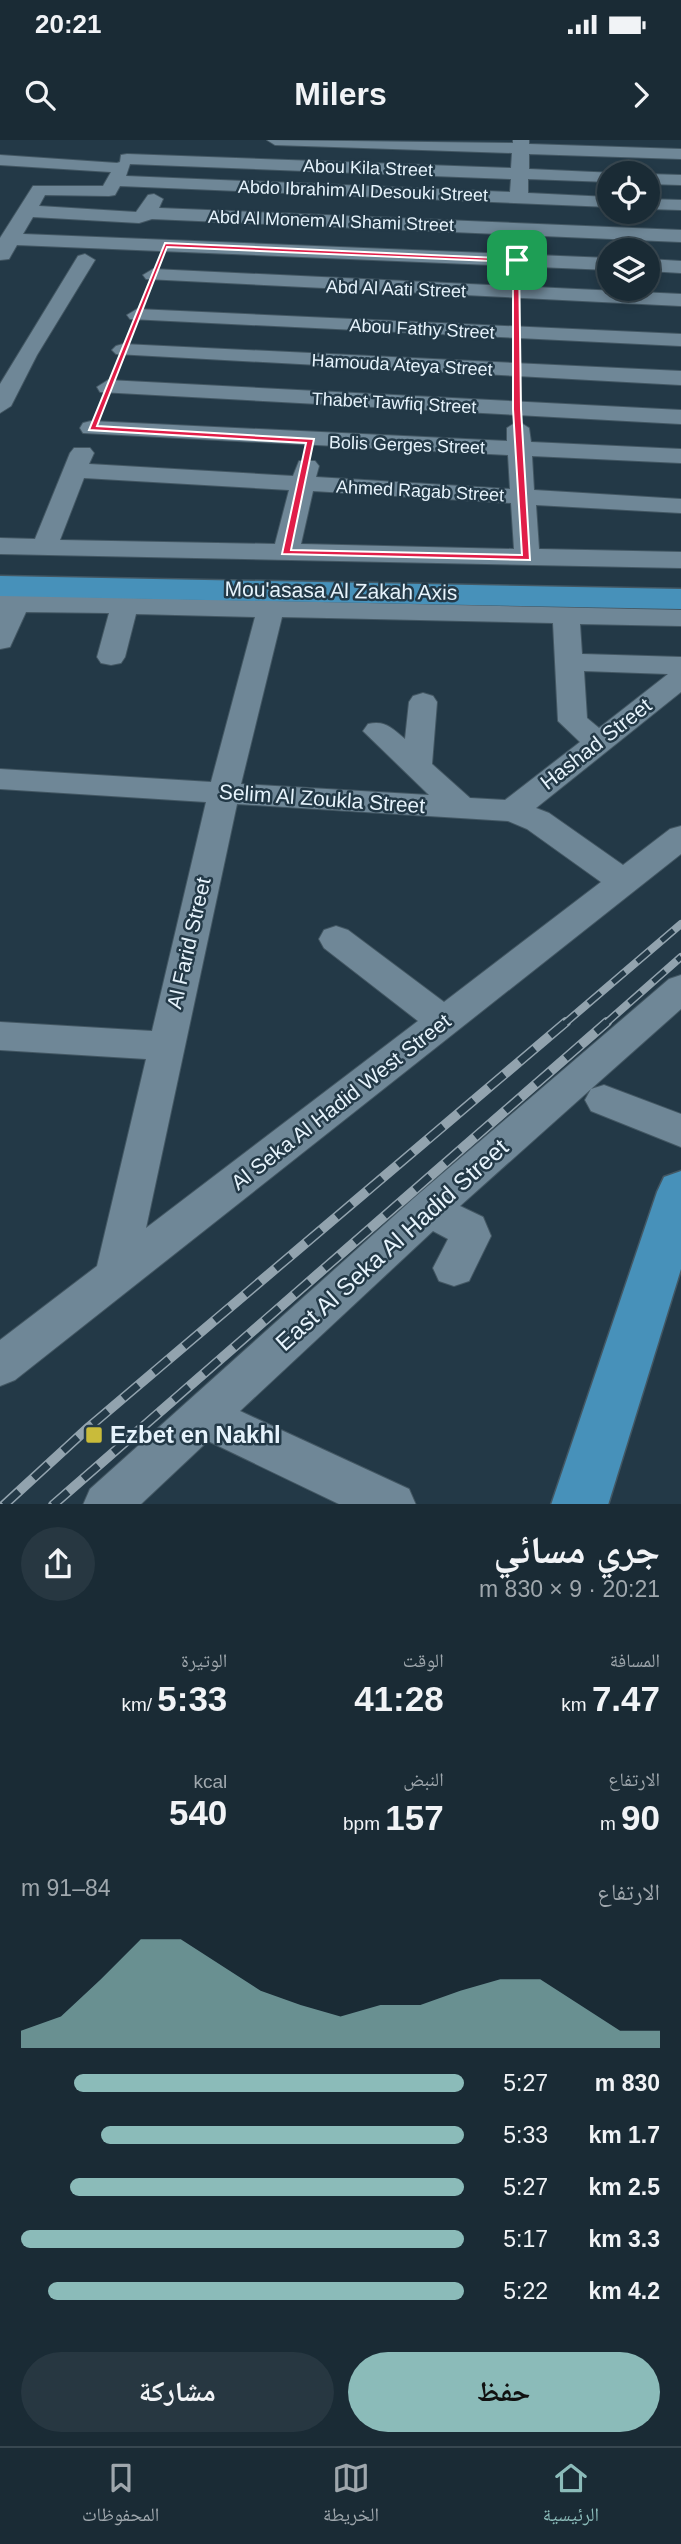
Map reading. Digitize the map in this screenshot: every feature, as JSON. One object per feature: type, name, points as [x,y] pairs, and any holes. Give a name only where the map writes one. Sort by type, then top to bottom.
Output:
[{"type":"main road","name":"Mou'asasa Al Zakah Axis","points":[[0,572],[681,584]]},
{"type":"main road","name":"Mou'asasa Al Zakah Axis","points":[[5,597],[681,599]]},
{"type":"main road","points":[[579,1504],[681,1192]]},
{"type":"street","points":[[275,140],[521,144],[681,154]]},
{"type":"street","points":[[286,552],[304,484],[338,286],[376,142]]},
{"type":"street","points":[[521,144],[517,229],[517,409],[527,558]]},
{"type":"street","points":[[0,160],[125,156],[112,189],[104,191],[45,188],[37,191],[9,239],[10,259],[15,264],[0,266]]},
{"type":"street","name":"Abou Kila Street","points":[[125,156],[597,177]]},
{"type":"street","name":"Abdo Ibrahim Al Desouki Street","points":[[125,156],[363,191],[597,201]]},
{"type":"street","points":[[660,179],[681,180]]},
{"type":"street","points":[[660,204],[681,205]]},
{"type":"street","name":"Abd Al Monem Al Shami Street","points":[[25,211],[135,218],[151,206],[177,214],[681,236]]},
{"type":"street","points":[[44,547],[177,214]]},
{"type":"street","points":[[9,239],[597,263]]},
{"type":"street","points":[[0,407],[26,355],[85,260]]},
{"type":"street","points":[[660,266],[681,267]]},
{"type":"street","name":"Abd Al Aati Street","points":[[153,275],[338,286],[681,300]]},
{"type":"street","name":"Abou Fathy Street","points":[[137,315],[681,340]]},
{"type":"street","name":"Hamouda Ateya Street","points":[[123,350],[681,378]]},
{"type":"street","points":[[0,354],[26,355]]},
{"type":"street","name":"Thabet Tawfiq Street","points":[[108,387],[681,417]]},
{"type":"street","name":"Bolis Gerges Street","points":[[92,428],[311,441],[681,456]]},
{"type":"street","name":"Ahmed Ragab Street","points":[[75,470],[681,506]]},
{"type":"street","points":[[0,545],[681,560]]},
{"type":"street","points":[[0,640],[5,597],[125,606],[681,618]]},
{"type":"street","points":[[111,657],[125,606]]},
{"type":"street","name":"Al Farid Street","points":[[115,1278],[223,793],[270,610]]},
{"type":"street","points":[[566,615],[573,721],[580,730],[599,743]]},
{"type":"street","points":[[569,662],[681,666]]},
{"type":"street","name":"Hashad Street","points":[[512,811],[681,678]]},
{"type":"street","points":[[417,767],[423,702]]},
{"type":"street","points":[[378,731],[462,808]]},
{"type":"street","name":"Selim Al Zoukla Street","points":[[0,779],[512,811],[538,821],[623,881]]},
{"type":"street","name":"Al Seka Al Hadid West Street","points":[[0,1366],[681,837]]},
{"type":"street","points":[[336,939],[444,1021]]},
{"type":"street","name":"East Al Seka Al Hadid Street","points":[[106,1504],[205,1417],[428,1210],[681,988]]},
{"type":"street","points":[[0,1036],[166,1046]]},
{"type":"street","points":[[604,1100],[681,1131]]},
{"type":"street","points":[[428,1210],[469,1229],[471,1236],[454,1268]]},
{"type":"street","points":[[205,1417],[393,1504]]},
{"type":"railway","points":[[564,1024],[681,924]]},
{"type":"railway","points":[[605,1024],[681,957]]},
{"type":"railway","points":[[5,1504],[89,1427],[566,1022]]},
{"type":"railway","points":[[54,1504],[607,1022]]},
{"type":"place","name":"Ezbet en Nakhl","points":[[94,1435]]},
{"type":"route","points":[[165,245],[517,260],[517,409],[527,558],[286,552],[304,484],[311,441],[92,428],[165,245]]}]
